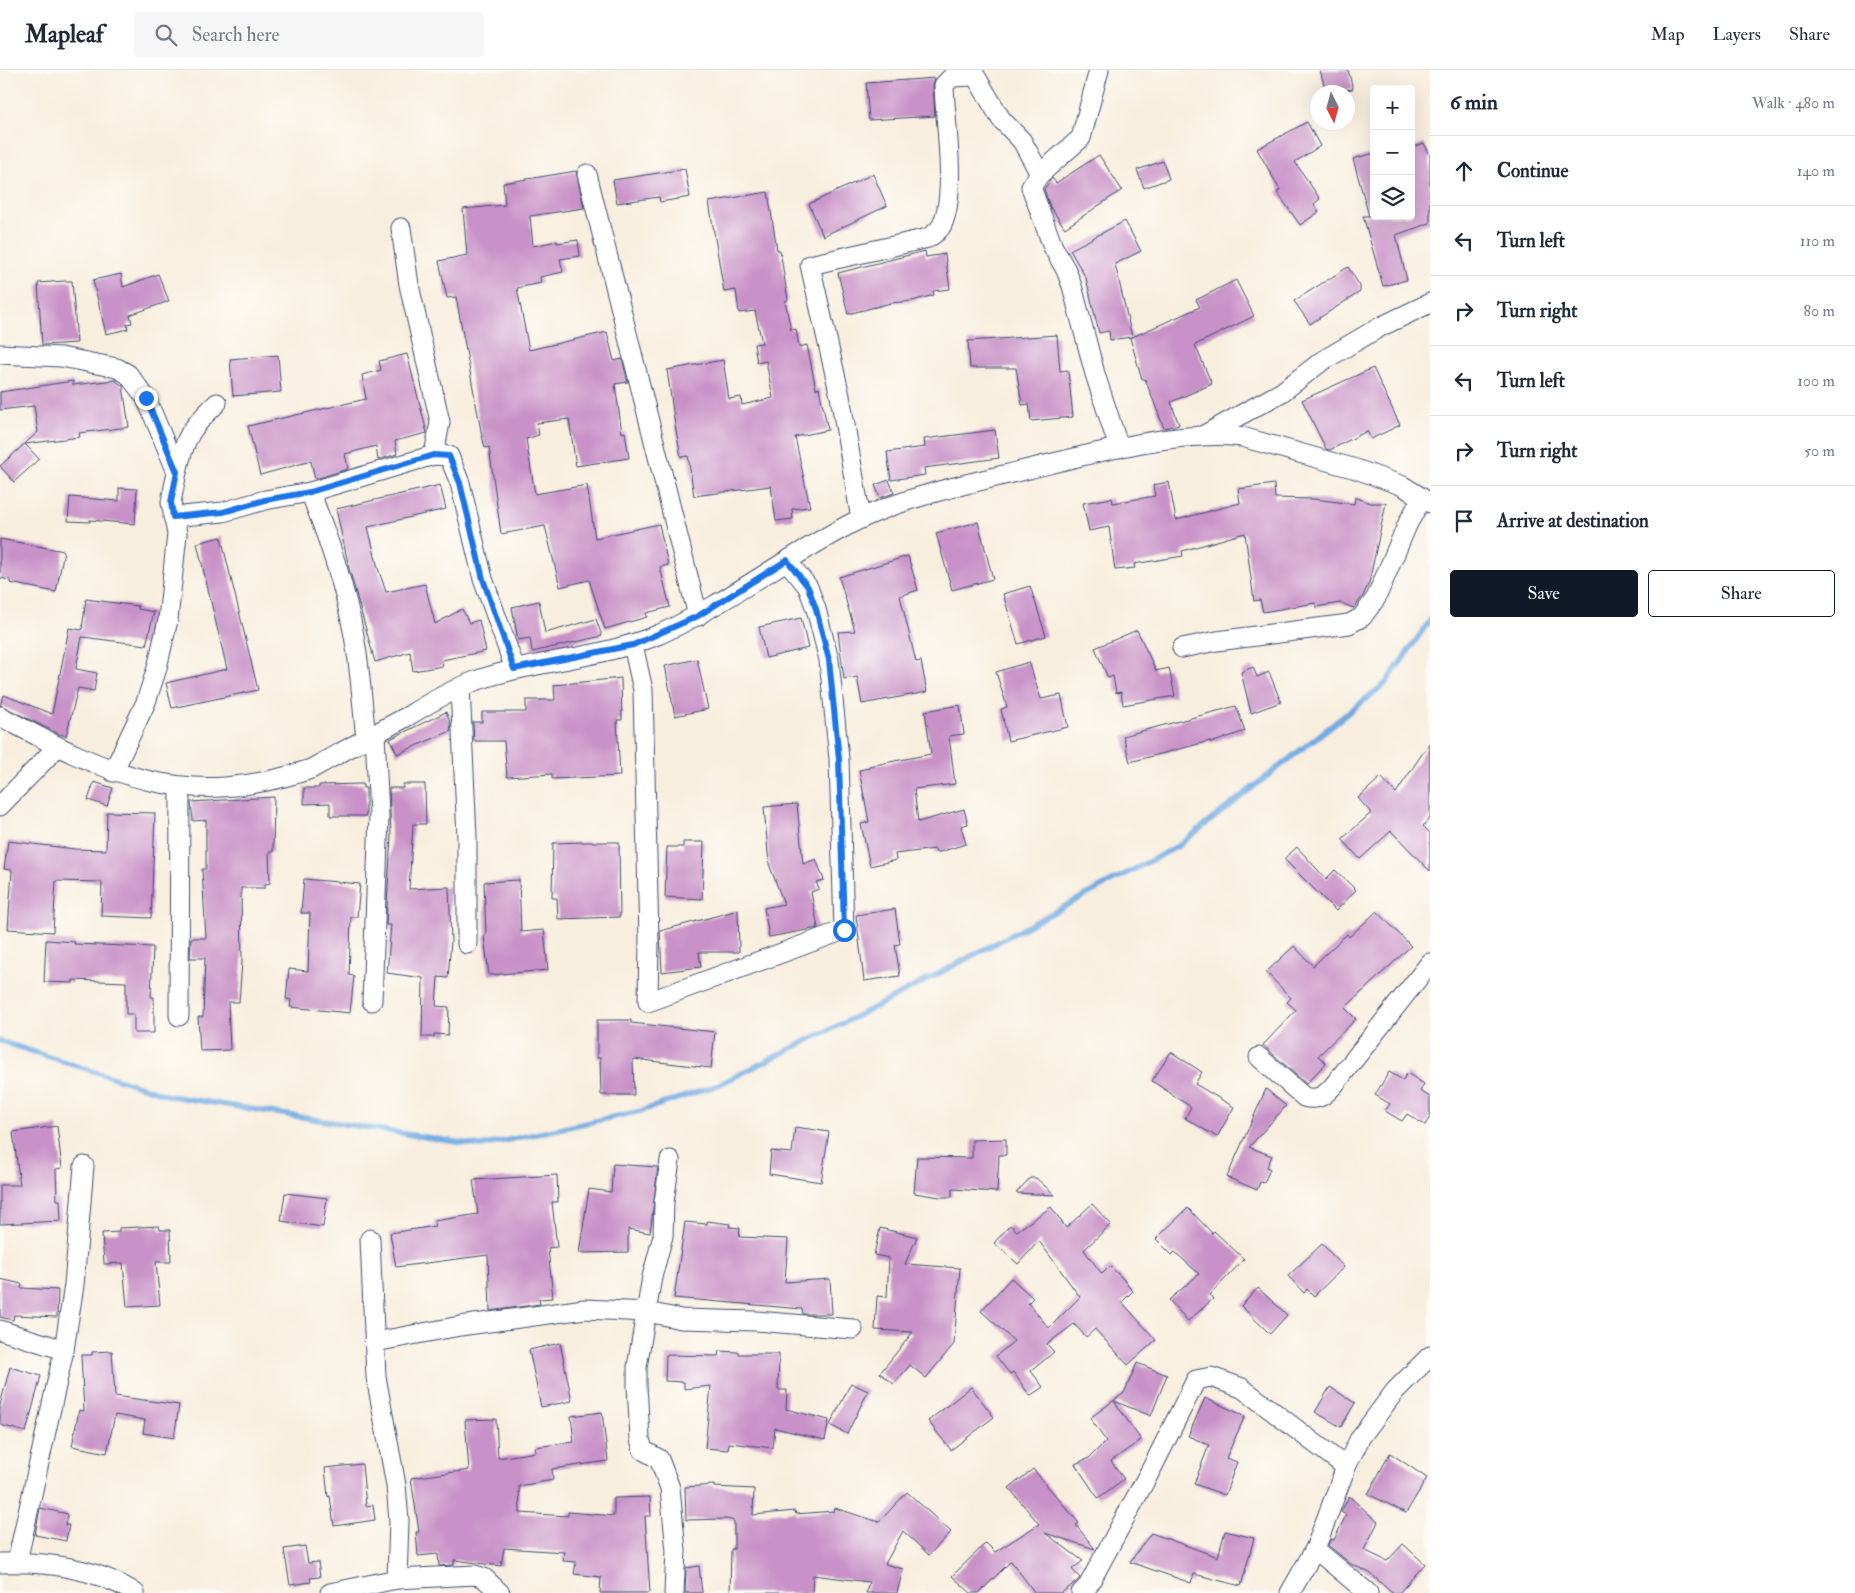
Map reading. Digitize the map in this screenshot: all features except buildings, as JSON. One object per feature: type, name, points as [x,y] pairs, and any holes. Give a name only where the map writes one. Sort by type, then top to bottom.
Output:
[{"type":"street","points":[[1099,70],[1081,138],[1040,174],[1030,188],[1052,248],[1066,270],[1072,286],[1095,374],[1119,448]]},
{"type":"street","points":[[861,519],[840,396],[810,265],[928,238],[940,229],[946,210],[949,160],[944,85],[952,77],[973,73],[1001,119],[1022,142],[1040,174]]},
{"type":"street","points":[[587,174],[698,616]]},
{"type":"street","points":[[401,228],[408,285],[440,422],[434,455]]},
{"type":"street","points":[[1203,436],[1282,392],[1322,361],[1380,327],[1430,303]]},
{"type":"street","points":[[0,354],[61,357],[117,368],[128,374],[146,398],[177,472]]},
{"type":"street","points":[[113,772],[146,702],[162,649],[168,620],[177,534],[171,502],[183,445],[194,424],[217,403]]},
{"type":"street","points":[[0,716],[57,747],[113,772],[152,783],[180,787],[251,784],[311,769],[460,687],[514,669],[633,645],[698,616],[787,560],[861,519],[895,505],[983,480],[1119,448],[1203,436],[1242,438],[1356,469],[1403,486],[1426,501],[1408,523],[1376,598],[1362,617],[1349,624],[1217,641],[1182,648]]},
{"type":"street","points":[[173,517],[223,512],[265,500],[310,492],[434,455],[449,456],[456,467],[483,579],[514,669]]},
{"type":"street","points":[[310,492],[331,543],[357,653],[370,736],[379,814],[372,1001]]},
{"type":"street","points":[[633,645],[643,690],[649,940],[648,1002],[844,930],[839,759],[829,660],[816,609],[808,587],[787,560]]},
{"type":"street","points":[[460,687],[467,837],[467,944]]},
{"type":"street","points":[[0,806],[57,747]]},
{"type":"street","points":[[179,1016],[180,787]]},
{"type":"street","points":[[1259,1057],[1304,1097],[1312,1099],[1322,1096],[1334,1085],[1430,963]]},
{"type":"street","points":[[670,1160],[664,1202],[663,1236],[652,1278],[637,1367],[640,1417],[638,1427],[643,1450],[659,1459],[670,1488],[676,1551],[674,1593]]},
{"type":"street","points":[[84,1166],[74,1285],[64,1350],[9,1563],[38,1563],[97,1576],[124,1586],[135,1593]]},
{"type":"street","points":[[370,1239],[376,1376],[396,1485],[399,1521],[397,1579]]},
{"type":"street","points":[[375,1342],[460,1326],[586,1309],[647,1312],[681,1320],[756,1322],[853,1329]]},
{"type":"street","points":[[0,1330],[64,1350]]},
{"type":"street","points":[[1290,1593],[1315,1549],[1346,1467],[1360,1438],[1379,1410],[1430,1356]]},
{"type":"street","points":[[1082,1593],[1088,1586],[1154,1466],[1196,1380],[1211,1377],[1242,1388],[1346,1467]]},
{"type":"street","points":[[1315,1549],[1368,1593]]},
{"type":"street","points":[[330,1593],[397,1579],[475,1575],[484,1578],[500,1593]]},
{"type":"waterway","points":[[0,1041],[170,1096],[481,1146],[641,1111],[718,1085],[887,1001],[1178,846],[1386,683],[1430,620]]},
{"type":"route","points":[[146,398],[177,472],[171,502],[173,517],[223,512],[265,500],[310,492],[434,455],[444,454],[449,456],[456,467],[483,579],[514,669],[633,645],[698,616],[787,560],[808,587],[816,609],[829,660],[839,759],[844,930]]}]
